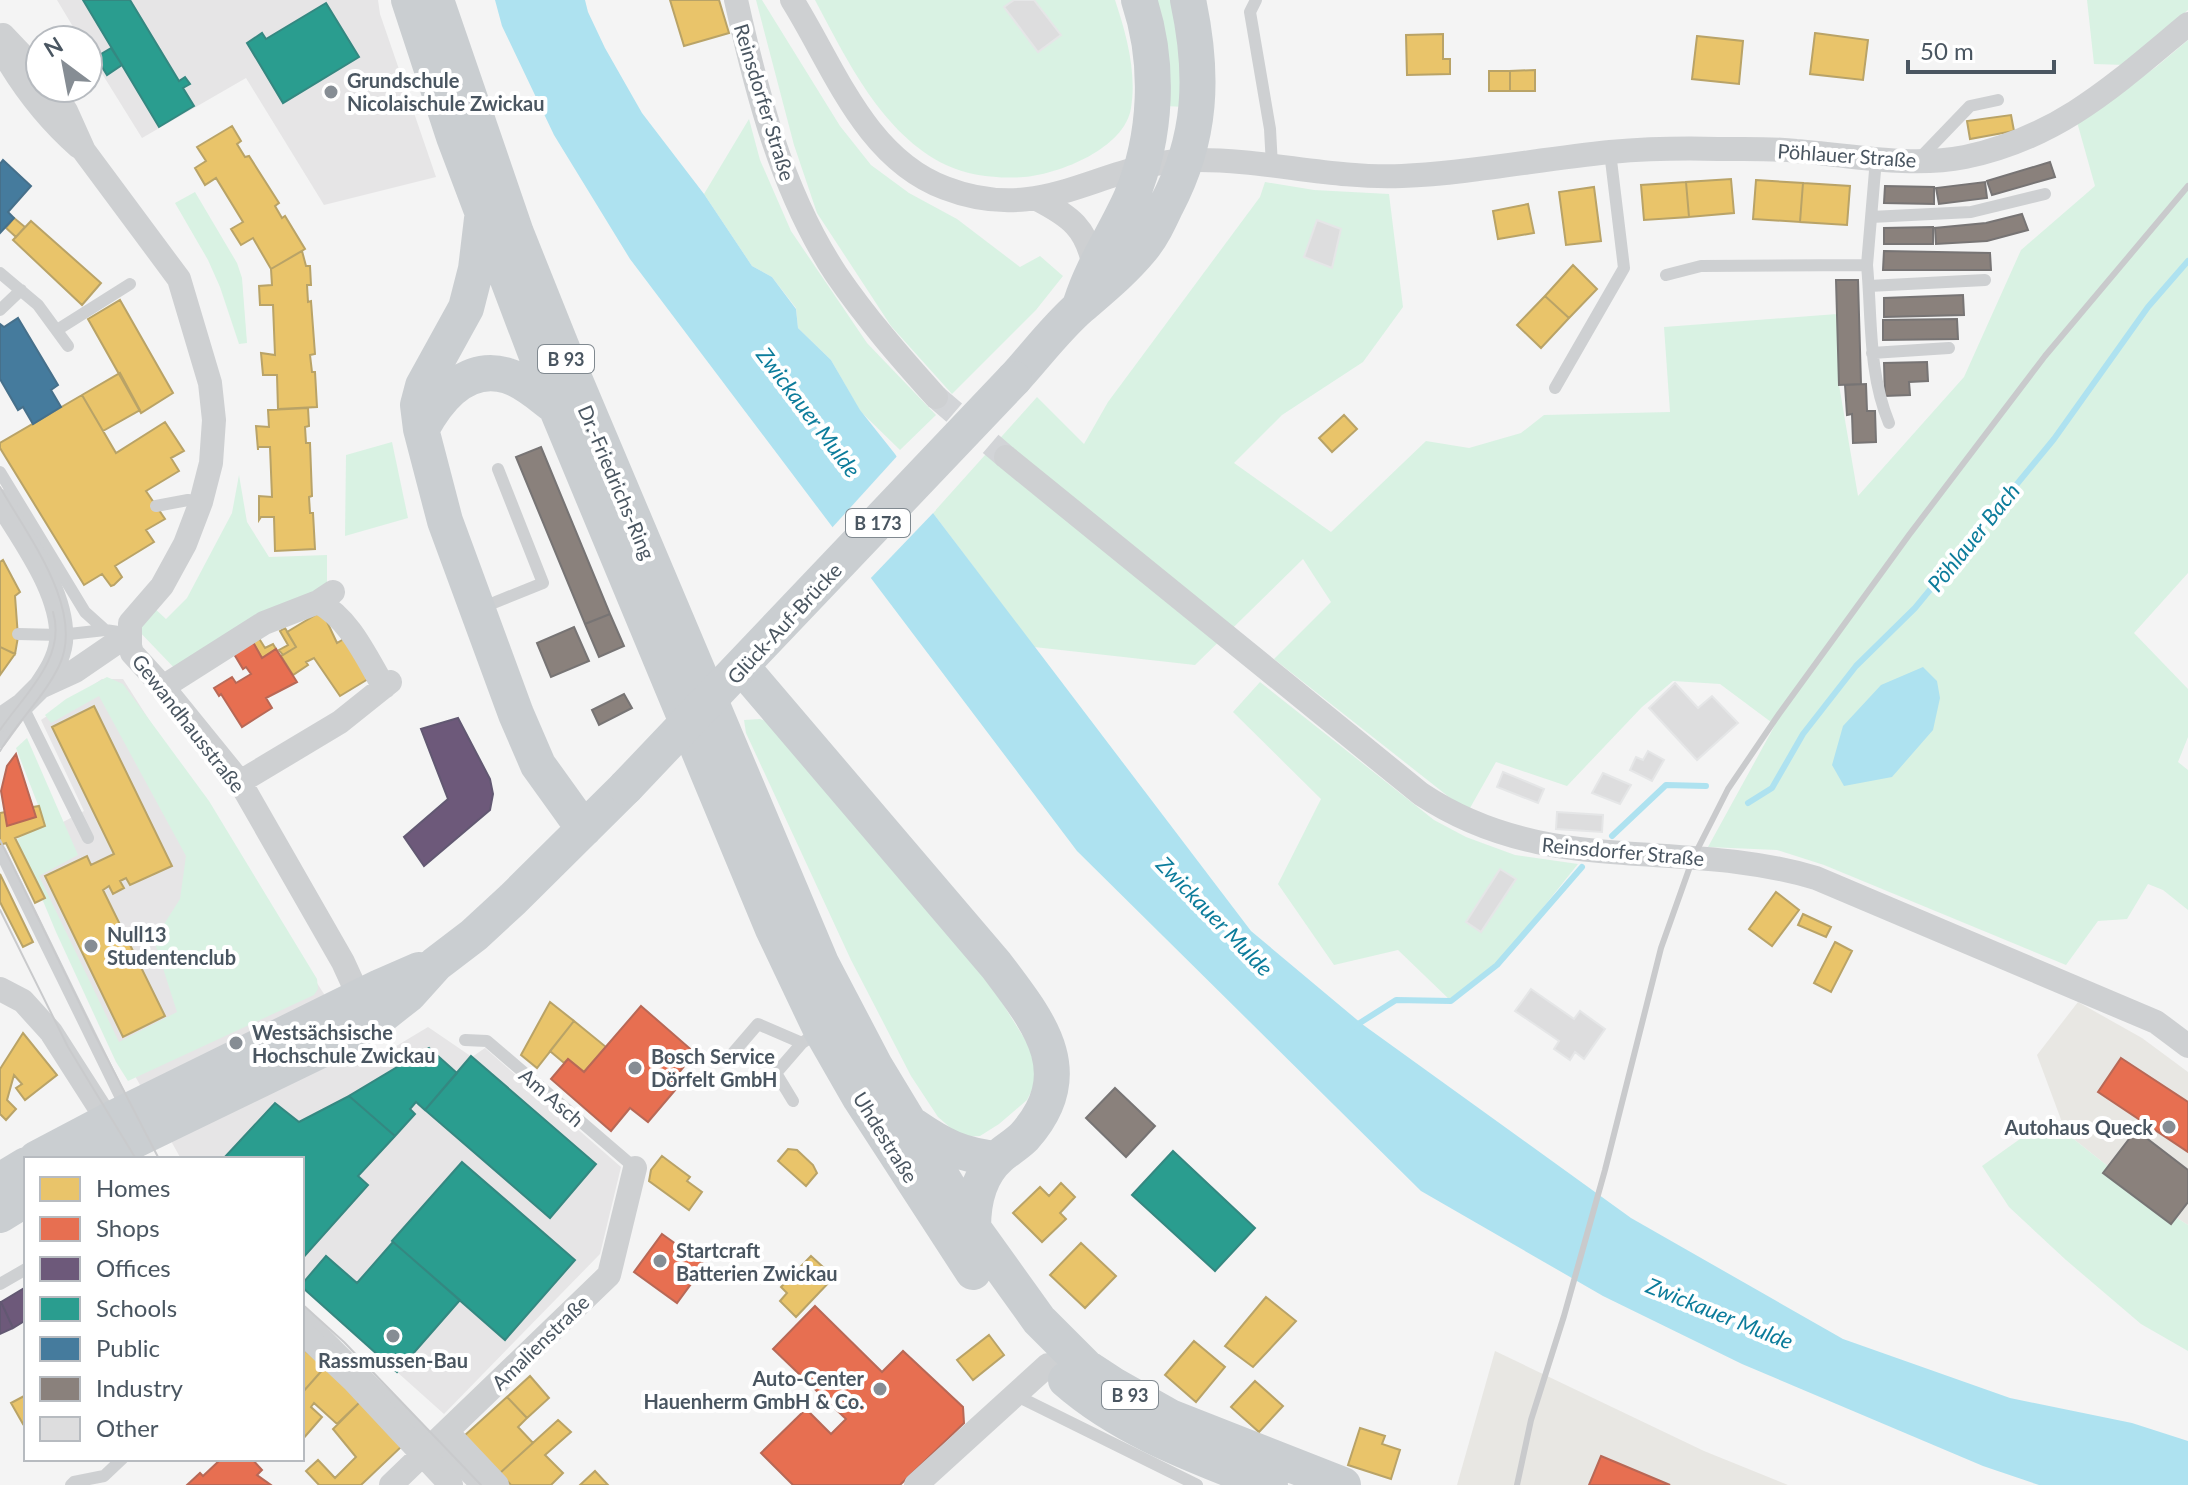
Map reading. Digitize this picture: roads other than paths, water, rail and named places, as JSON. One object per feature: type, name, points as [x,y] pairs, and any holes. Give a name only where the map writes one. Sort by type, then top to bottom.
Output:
[{"type":"main road","name":"Dr.-Friedrichs-Ring","points":[[409,0],[454,137],[556,407],[659,655]]},
{"type":"main road","name":"Dr.-Friedrichs-Ring","points":[[436,0],[505,203],[539,291],[799,912]]},
{"type":"main road","name":"B 173","points":[[1079,308],[1094,267],[1132,195],[1141,167],[1153,101],[1150,47],[1139,0]]},
{"type":"main road","name":"B 173","points":[[1079,308],[1127,266],[1144,246],[1188,160],[1197,116],[1198,68],[1188,0]]},
{"type":"main road","points":[[483,214],[476,269],[466,308],[423,386],[418,405],[421,429],[445,521],[531,751],[552,787],[584,829]]},
{"type":"main road","name":"Glück-Auf-Brücke","points":[[584,829],[742,667],[1079,308]]},
{"type":"main road","points":[[421,429],[445,393],[476,375],[490,373],[508,376],[556,407]]},
{"type":"main road","name":"Uhdestraße","points":[[659,655],[773,929],[811,1036],[860,1098],[993,1300],[1048,1365],[1105,1410],[1173,1447],[1270,1485]]},
{"type":"main road","points":[[742,667],[953,912],[1033,1014],[1048,1043],[1053,1075],[1048,1103],[1023,1138],[997,1159],[983,1179],[973,1206],[973,1228]]},
{"type":"main road","name":"B 173","points":[[42,1157],[130,1129],[345,1037],[376,1020],[395,1006],[436,964],[474,935],[584,829]]},
{"type":"main road","name":"Uhdestraße","points":[[799,912],[848,1017],[908,1122],[973,1228],[1039,1320],[1086,1367],[1170,1417],[1343,1485]]},
{"type":"main road","name":"B 173","points":[[98,1157],[130,1129],[359,997],[436,964]]},
{"type":"main road","points":[[908,1122],[954,1150],[970,1156],[997,1159]]},
{"type":"main road","points":[[0,1181],[24,1166]]},
{"type":"main road","points":[[0,1215],[24,1200]]},
{"type":"street","name":"Reinsdorfer Straße","points":[[736,0],[774,143],[807,221],[835,273],[881,335],[936,397]]},
{"type":"street","points":[[792,0],[857,112],[887,151],[941,187],[1001,201],[1037,199],[1141,167]]},
{"type":"street","name":"Pöhlauer Straße","points":[[1141,167],[1188,160],[1236,161],[1397,176],[1456,172],[1610,152],[1761,149],[1916,162],[1962,158],[2033,137],[2069,118],[2188,24]]},
{"type":"street","points":[[0,32],[24,57]]},
{"type":"street","points":[[0,47],[16,75],[53,124],[84,151]]},
{"type":"street","points":[[40,687],[85,665],[130,623],[162,586],[185,544],[201,502],[211,463],[214,420],[210,383],[179,279],[84,151],[61,104]]},
{"type":"street","points":[[1037,199],[1071,219],[1087,240],[1094,267]]},
{"type":"street","name":"Reinsdorfer Straße","points":[[1006,457],[1421,794],[1449,812],[1523,841],[1569,850],[1777,867],[1816,878],[2156,1022],[2188,1046]]},
{"type":"street","points":[[0,501],[57,604],[61,640],[54,663],[40,687],[23,707],[0,720]]},
{"type":"street","points":[[163,687],[264,623],[326,597],[387,684],[340,722],[240,782]]},
{"type":"street","name":"Gewandhausstraße","points":[[117,632],[240,782],[343,962],[359,997]]},
{"type":"street","points":[[0,989],[23,1001],[51,1032],[80,1074],[130,1129]]},
{"type":"street","points":[[345,1037],[353,1023],[359,997]]},
{"type":"street","name":"Amalienstraße","points":[[391,1485],[609,1275],[635,1168]]},
{"type":"street","points":[[304,1334],[354,1381],[435,1444],[497,1485]]},
{"type":"street","points":[[916,1485],[1048,1365]]},
{"type":"street","points":[[435,1444],[451,1485]]},
{"type":"lane","points":[[1256,0],[1250,12],[1270,129],[1272,166]]},
{"type":"lane","points":[[1916,162],[1970,106],[1998,100]]},
{"type":"lane","points":[[1555,388],[1624,268],[1610,152]]},
{"type":"lane","points":[[1876,159],[1867,265],[1878,397],[1889,423]]},
{"type":"lane","points":[[1871,217],[1971,212],[2045,194]]},
{"type":"lane","points":[[1666,275],[1701,266],[1867,265]]},
{"type":"lane","points":[[0,273],[38,305],[68,346]]},
{"type":"lane","points":[[1869,286],[1985,280]]},
{"type":"lane","points":[[57,330],[130,284]]},
{"type":"lane","points":[[0,310],[21,290]]},
{"type":"lane","points":[[1872,353],[1949,348]]},
{"type":"lane","points":[[478,609],[543,583],[498,469]]},
{"type":"lane","name":"Gewandhausstraße","points":[[0,472],[85,612],[117,632]]},
{"type":"lane","points":[[156,506],[188,500],[201,502]]},
{"type":"lane","points":[[18,634],[61,640],[117,632]]},
{"type":"lane","points":[[0,742],[23,707]]},
{"type":"lane","points":[[23,707],[88,838]]},
{"type":"lane","points":[[0,851],[130,1129]]},
{"type":"lane","points":[[733,1053],[758,1024],[811,1036]]},
{"type":"lane","points":[[793,1101],[776,1073],[811,1036]]},
{"type":"lane","name":"Am Asch","points":[[465,1040],[487,1041],[635,1168]]},
{"type":"lane","points":[[0,1284],[24,1270]]},
{"type":"lane","points":[[304,1313],[475,1485]]},
{"type":"lane","points":[[1015,1395],[1197,1485]]},
{"type":"lane","points":[[71,1485],[104,1476],[120,1461]]},
{"type":"water","name":"Zwickauer Mulde","points":[[495,0],[585,0],[605,48],[642,113],[704,194],[752,266],[772,277],[796,309],[798,328],[831,360],[860,410],[895,454],[933,513],[1251,931],[1362,1024],[1631,1218],[1843,1339],[2010,1398],[2132,1423],[2188,1441],[2188,1485],[2039,1485],[1983,1466],[1742,1364],[1603,1296],[1421,1191],[1077,851],[630,259],[554,135],[502,26]]},
{"type":"water","points":[[1923,667],[1937,681],[1940,698],[1933,730],[1892,777],[1844,786],[1832,765],[1843,726],[1881,685]]},
{"type":"waterway","name":"Pöhlauer Bach","points":[[1748,803],[1772,788],[1803,734],[1856,666],[1915,608],[2054,439],[2148,307],[2188,261]]},
{"type":"waterway","name":"Pöhlauer Bach","points":[[1612,836],[1666,785],[1706,786]]},
{"type":"waterway","name":"Pöhlauer Bach","points":[[1355,1026],[1396,1000],[1451,1001],[1497,965],[1582,867]]},
{"type":"tunnel","points":[[936,397],[1006,457]]},
{"type":"tram line","points":[[0,487],[50,574],[65,621],[65,644],[59,666],[0,751]]},
{"type":"tram line","points":[[0,730],[31,690],[48,661],[56,629],[53,612]]},
{"type":"tram line","points":[[0,840],[158,1157]]},
{"type":"tram line","points":[[0,910],[68,1047],[135,1157]]},
{"type":"tram line","points":[[304,1306],[344,1342],[481,1485]]},
{"type":"railway","points":[[1517,1485],[1531,1420],[1605,1170],[1661,948],[1693,858],[1728,789],[1909,535],[2045,356],[2188,186]]},
{"type":"place","name":"Grundschule Nicolaischule Zwickau","points":[[331,92]]},
{"type":"place","name":"Null13 Studentenclub","points":[[91,946]]},
{"type":"place","name":"Westsächsische Hochschule Zwickau","points":[[236,1043]]},
{"type":"place","name":"Bosch Service Dörfelt GmbH","points":[[635,1068]]},
{"type":"place","name":"Autohaus Queck","points":[[2169,1127]]},
{"type":"place","name":"Startcraft Batterien Zwickau","points":[[660,1261]]},
{"type":"place","name":"Rassmussen-Bau","points":[[393,1336]]},
{"type":"place","name":"Auto-Center Hauenherm GmbH & Co.","points":[[880,1389]]}]
